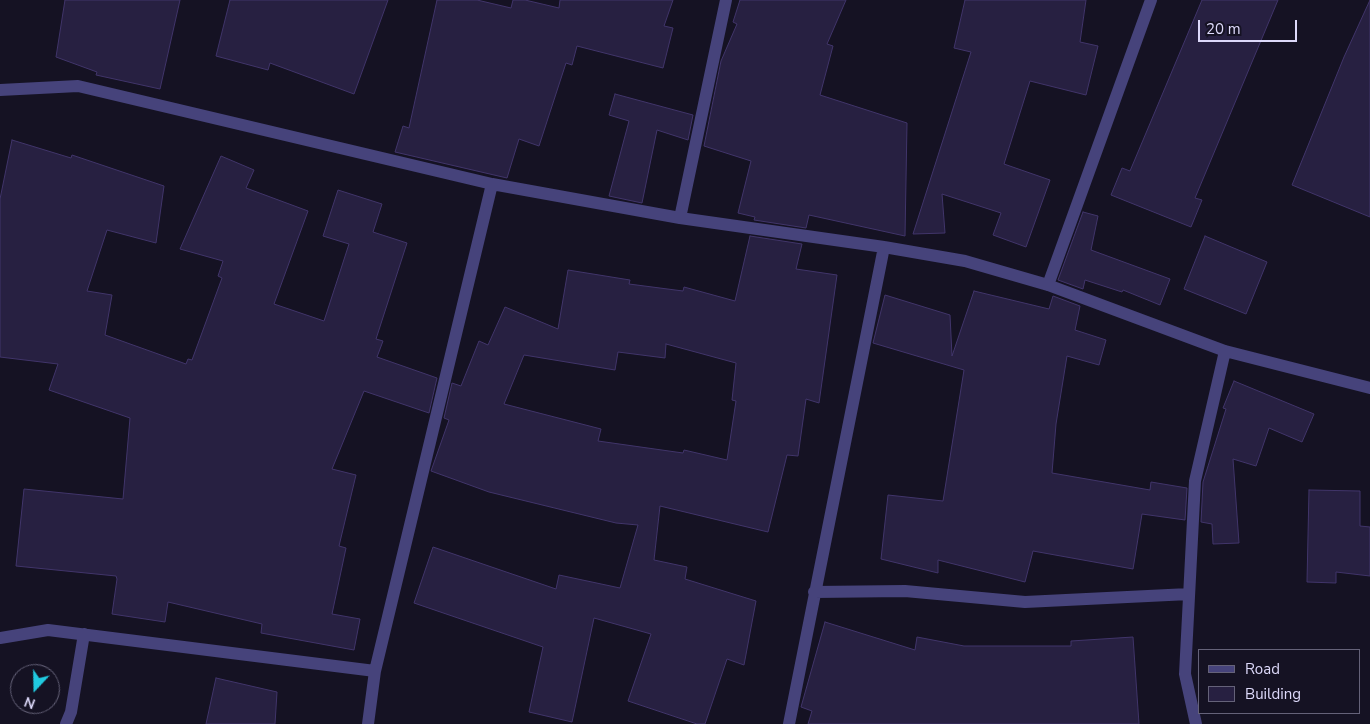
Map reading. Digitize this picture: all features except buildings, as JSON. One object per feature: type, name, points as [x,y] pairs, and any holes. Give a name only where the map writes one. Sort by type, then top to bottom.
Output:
[{"type":"street","points":[[680,218],[726,0]]},
{"type":"street","points":[[1048,285],[1152,0]]},
{"type":"street","points":[[0,90],[78,86],[492,184],[680,218],[884,247],[965,261],[1048,285],[1225,351],[1370,388]]},
{"type":"street","points":[[368,724],[376,671],[492,184]]},
{"type":"street","points":[[788,724],[884,247]]},
{"type":"street","points":[[1196,724],[1185,674],[1195,482],[1225,351]]},
{"type":"street","points":[[814,592],[905,592],[1025,602],[1189,594]]},
{"type":"street","points":[[0,638],[48,630],[376,671]]},
{"type":"street","points":[[66,724],[71,712],[84,634]]}]
